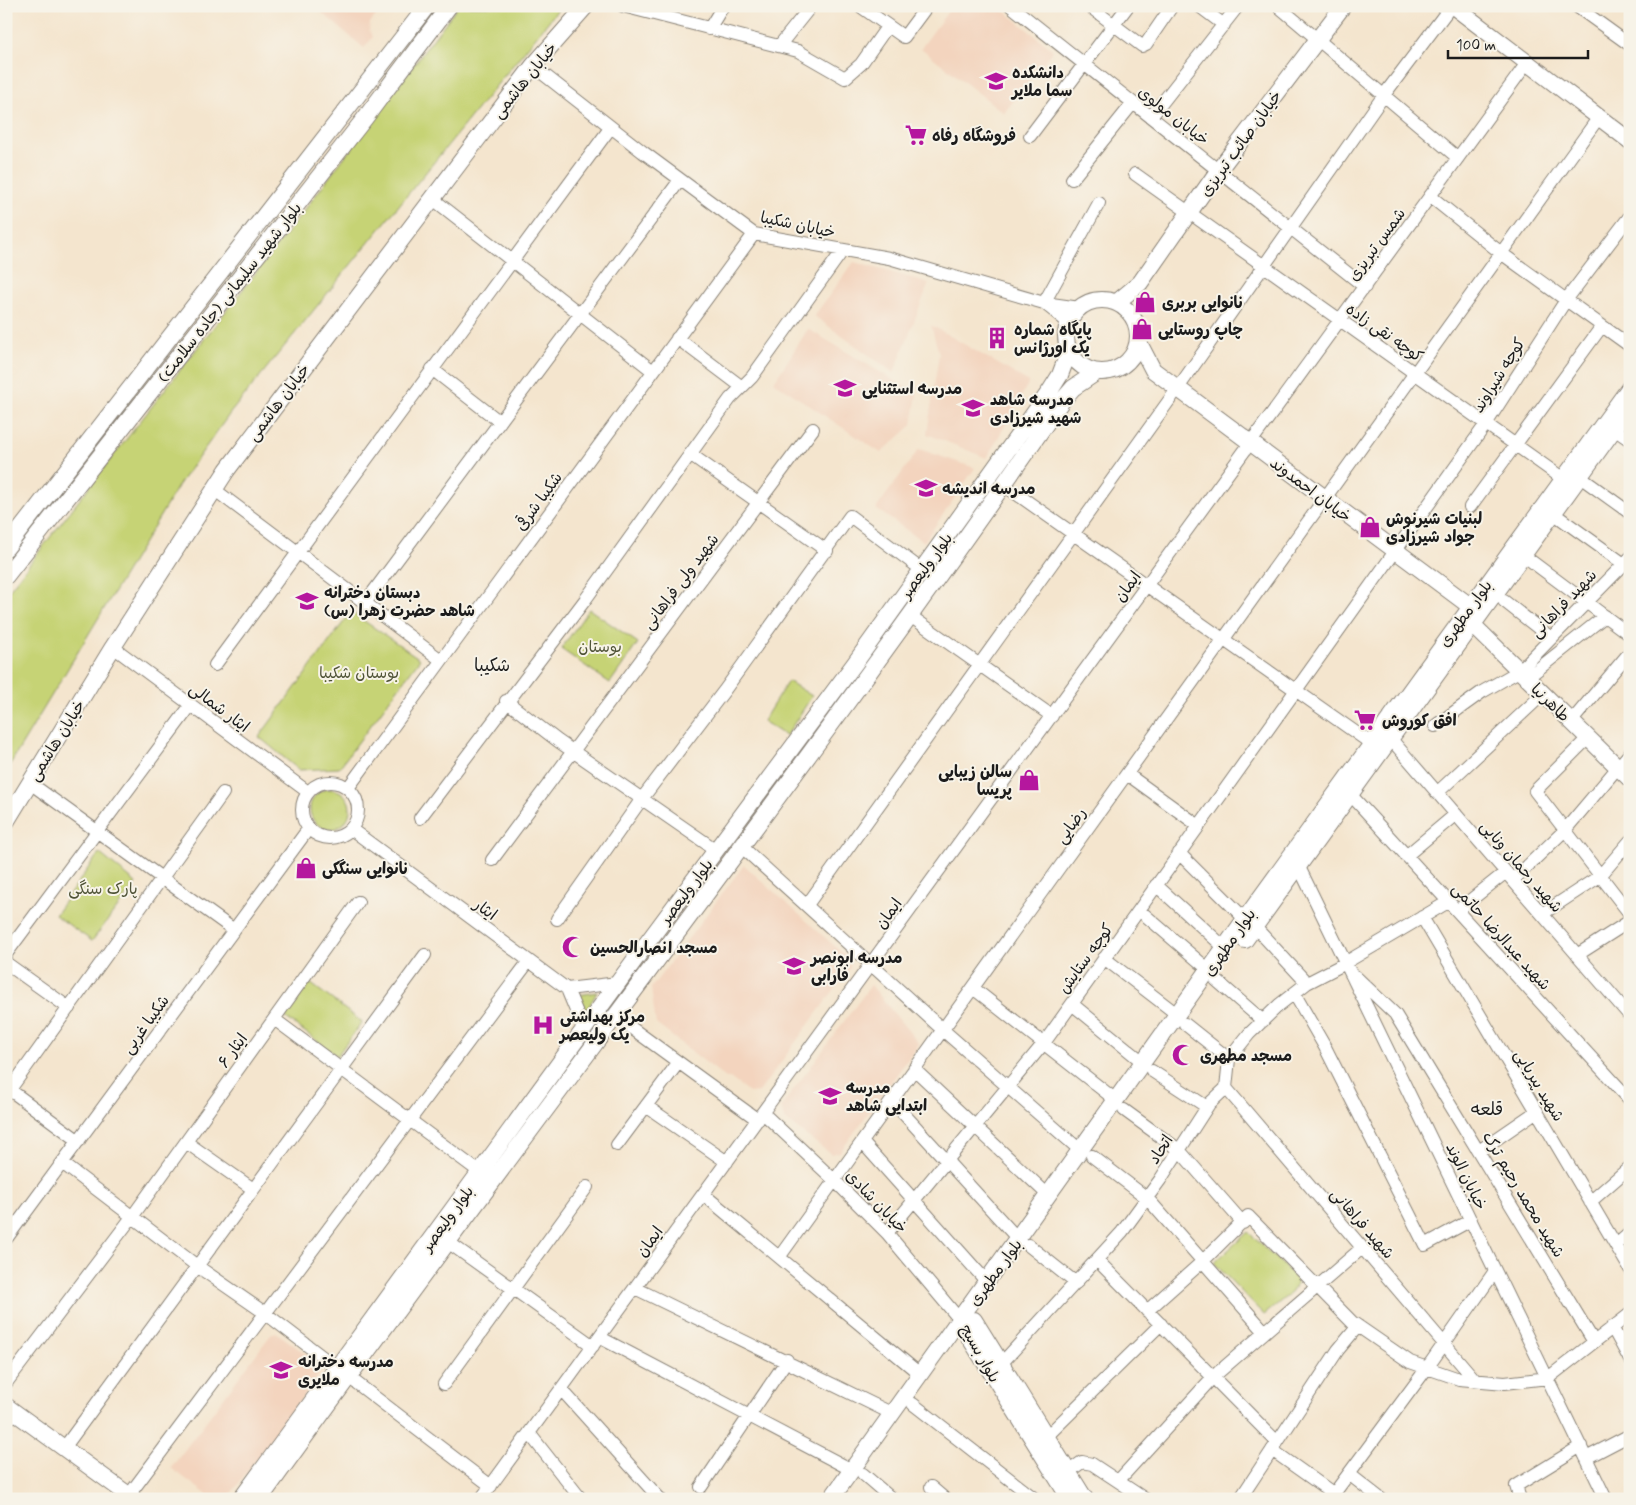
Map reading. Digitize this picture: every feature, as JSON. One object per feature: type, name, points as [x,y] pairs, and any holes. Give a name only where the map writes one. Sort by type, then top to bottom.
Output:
[{"type":"main road","name":"بلوار شهید سلیمانی (جاده سلامت)","points":[[6,548],[427,6]]},
{"type":"main road","name":"بلوار شهید سلیمانی (جاده سلامت)","points":[[6,576],[353,134],[449,6]]},
{"type":"main road","name":"خیابان هاشمی","points":[[6,822],[113,648],[215,490],[289,386],[533,66],[586,6]]},
{"type":"main road","name":"خیابان صائب تبریزی","points":[[1140,283],[1218,171],[1343,6]]},
{"type":"main road","points":[[1452,6],[1630,141]]},
{"type":"main road","points":[[1116,303],[1140,283]]},
{"type":"main road","points":[[1135,323],[1124,307],[1116,303],[1097,301],[1080,308],[1069,323],[1066,332],[1069,350],[1080,365],[1098,372],[1153,370],[1138,341],[1135,323],[1140,283]]},
{"type":"main road","points":[[1116,370],[1130,358],[1138,341]]},
{"type":"main road","name":"بلوار ولیعصر","points":[[260,1499],[342,1372],[481,1172],[922,570],[1050,391],[1060,375],[1069,350]]},
{"type":"main road","name":"خیابان احمدوند","points":[[1153,370],[1470,606]]},
{"type":"main road","name":"بلوار ولیعصر","points":[[241,1499],[448,1242],[741,846],[1004,485],[1061,402],[1073,388],[1098,372]]},
{"type":"main road","name":"بلوار مطهری","points":[[831,1499],[858,1472],[913,1404],[1023,1242],[1250,923],[1372,744],[1562,478],[1630,387]]},
{"type":"main road","name":"بلوار مطهری","points":[[1212,975],[1226,948],[1300,867],[1390,738],[1630,407]]},
{"type":"main road","points":[[1470,606],[1473,625]]},
{"type":"main road","name":"طاهرنیا","points":[[1473,625],[1587,739],[1624,773]]},
{"type":"main road","points":[[716,850],[741,846]]},
{"type":"main road","name":"بلوار مطهری","points":[[845,1499],[858,1472],[893,1414],[921,1375],[967,1324],[987,1282],[1023,1242],[1049,1196],[1086,1153]]},
{"type":"main road","name":"بلوار بسیج","points":[[967,1324],[1000,1365],[1085,1499]]},
{"type":"main road","name":"بلوار بسیج","points":[[967,1324],[1070,1499]]},
{"type":"main road","points":[[6,1406],[132,1497]]},
{"type":"street","points":[[623,6],[798,51],[845,78],[861,64],[887,27]]},
{"type":"street","points":[[709,29],[723,6]]},
{"type":"street","points":[[779,46],[811,6]]},
{"type":"street","points":[[860,6],[887,27],[904,37],[927,6]]},
{"type":"street","name":"خیابان مولوی","points":[[1011,6],[1365,287]]},
{"type":"street","points":[[1089,6],[1142,46],[1146,44],[1172,6]]},
{"type":"street","points":[[1030,136],[1128,6]]},
{"type":"street","points":[[1199,6],[1224,25]]},
{"type":"street","points":[[1151,117],[1238,6]]},
{"type":"street","points":[[1278,6],[1458,158]]},
{"type":"street","points":[[807,905],[978,664],[1178,388],[1384,95],[1452,6]]},
{"type":"street","points":[[1576,6],[1630,45]]},
{"type":"street","name":"شمس تبریزی","points":[[1251,444],[1527,63]]},
{"type":"street","name":"خیابان شکیبا","points":[[533,66],[680,180],[754,234],[889,258],[1044,302],[1080,308]]},
{"type":"street","points":[[1072,179],[1134,103]]},
{"type":"street","name":"رضایی","points":[[780,1256],[1598,117]]},
{"type":"street","points":[[215,665],[611,127]]},
{"type":"street","name":"کوچه نقی زاده","points":[[1135,174],[1562,478]]},
{"type":"street","points":[[365,603],[680,180]]},
{"type":"street","points":[[1430,196],[1501,253],[1630,346]]},
{"type":"street","points":[[433,199],[654,371]]},
{"type":"street","points":[[1069,323],[1044,302],[1099,203]]},
{"type":"street","name":"کوچه شیراوند","points":[[1296,690],[1486,424],[1566,300],[1630,216]]},
{"type":"street","name":"شکیبا شرقی","points":[[348,788],[754,234]]},
{"type":"street","points":[[420,818],[506,701],[586,598],[730,399],[752,377],[843,250]]},
{"type":"street","points":[[1470,507],[1602,326]]},
{"type":"street","points":[[677,338],[742,387]]},
{"type":"street","points":[[432,369],[500,422]]},
{"type":"street","name":"شهید ولی فراهانی","points":[[492,860],[813,429]]},
{"type":"street","points":[[1614,429],[1630,440]]},
{"type":"street","name":"ایمان","points":[[487,1494],[561,1389],[1251,444]]},
{"type":"street","points":[[690,454],[827,551]]},
{"type":"street","points":[[1580,477],[1630,513]]},
{"type":"street","points":[[1004,485],[1372,744]]},
{"type":"street","points":[[215,490],[441,660]]},
{"type":"street","points":[[1553,513],[1627,561]]},
{"type":"street","points":[[557,919],[641,800],[827,551],[850,516],[922,570]]},
{"type":"street","points":[[1523,555],[1630,635]]},
{"type":"street","name":"شهید فراهانی","points":[[1523,675],[1551,638],[1627,561]]},
{"type":"street","points":[[1504,601],[1551,638]]},
{"type":"street","points":[[909,615],[1052,716]]},
{"type":"street","points":[[1435,726],[1482,692],[1523,675],[1605,616]]},
{"type":"street","name":"ایثار شمالی","points":[[113,648],[308,792]]},
{"type":"street","points":[[1571,722],[1630,652]]},
{"type":"street","name":"کوچه ستایش","points":[[886,1233],[1044,1043],[1296,690]]},
{"type":"street","points":[[1438,793],[1542,694]]},
{"type":"street","points":[[506,701],[573,752],[716,850]]},
{"type":"street","points":[[6,954],[191,705]]},
{"type":"street","name":"شهید رحمان ونایی","points":[[1390,738],[1577,955],[1628,1010]]},
{"type":"street","points":[[1587,739],[1535,791],[1630,914]]},
{"type":"street","points":[[1226,1088],[1229,1059],[1263,1021],[1307,982],[1348,966],[1422,917],[1452,906],[1510,876],[1565,830],[1624,773],[1630,753]]},
{"type":"street","points":[[1126,774],[1199,826]]},
{"type":"street","points":[[323,782],[340,783],[348,788],[358,803],[356,821],[351,829],[338,837],[330,838],[322,837],[309,828],[302,814],[304,799],[308,792],[323,782]]},
{"type":"street","points":[[30,783],[234,930]]},
{"type":"street","points":[[79,1141],[7,1090],[69,1008],[223,793]]},
{"type":"street","name":"شهید عبدالرضا حاتمی","points":[[1350,794],[1630,1100]]},
{"type":"street","points":[[1406,856],[1456,814]]},
{"type":"street","name":"شکیبا غربی","points":[[6,1239],[309,828]]},
{"type":"street","name":"ایثار","points":[[351,829],[567,989]]},
{"type":"street","points":[[1542,914],[1600,876],[1630,841]]},
{"type":"street","points":[[741,846],[943,1030],[1086,1153],[1146,1198],[1265,1332]]},
{"type":"street","points":[[1179,853],[1307,982]]},
{"type":"street","name":"خیابان الوند","points":[[1300,867],[1606,1499]]},
{"type":"street","points":[[1156,885],[1226,948]]},
{"type":"street","name":"ایثار ۶","points":[[6,1383],[132,1217],[358,902]]},
{"type":"street","points":[[1139,910],[1263,1021]]},
{"type":"street","name":"شهید پیریایی","points":[[1422,917],[1630,1269]]},
{"type":"street","points":[[1577,955],[1630,921]]},
{"type":"street","points":[[64,1448],[425,955]]},
{"type":"street","points":[[1104,958],[1229,1059]]},
{"type":"street","points":[[132,1497],[265,1313],[529,961]]},
{"type":"street","points":[[6,963],[69,1008]]},
{"type":"street","name":"شهید محمد رحیم ترک","points":[[1348,966],[1395,1014],[1594,1342]]},
{"type":"street","points":[[584,1030],[567,989],[618,983]]},
{"type":"street","points":[[972,988],[1179,1150],[1245,1220],[1358,1326],[1410,1362],[1459,1379],[1505,1383],[1548,1378],[1630,1314]]},
{"type":"street","points":[[1294,993],[1325,1046],[1424,1245],[1471,1220]]},
{"type":"street","points":[[1072,1004],[1148,1067],[1206,1107]]},
{"type":"street","name":"خیابان شادی","points":[[615,1016],[678,1063],[760,1116],[834,1180],[886,1233],[967,1324]]},
{"type":"street","points":[[274,1020],[481,1172]]},
{"type":"street","points":[[617,1145],[678,1063]]},
{"type":"street","points":[[914,1069],[1049,1196]]},
{"type":"street","name":"شهید فراهانی","points":[[1226,1088],[1475,1380]]},
{"type":"street","name":"اتحاد","points":[[1000,1365],[1122,1232],[1179,1150],[1206,1107],[1226,1088]]},
{"type":"street","points":[[892,1101],[1023,1242],[1076,1283]]},
{"type":"street","points":[[646,1106],[727,1162]]},
{"type":"street","points":[[1479,1152],[1536,1111]]},
{"type":"street","points":[[186,1142],[253,1189]]},
{"type":"street","points":[[862,1142],[987,1282]]},
{"type":"street","points":[[62,1163],[197,1266],[265,1313],[342,1372],[487,1494]]},
{"type":"street","points":[[1590,1202],[1630,1167]]},
{"type":"street","points":[[444,1384],[587,1187]]},
{"type":"street","points":[[703,1194],[921,1375]]},
{"type":"street","points":[[1148,1311],[1245,1220]]},
{"type":"street","points":[[1616,1245],[1630,1233]]},
{"type":"street","points":[[448,1242],[513,1289],[596,1341],[750,1414],[858,1472],[892,1499]]},
{"type":"street","points":[[1119,1480],[1213,1377],[1362,1248]]},
{"type":"street","points":[[1098,1260],[1213,1377],[1275,1446],[1332,1496],[1428,1368],[1495,1271]]},
{"type":"street","points":[[635,1288],[787,1360],[893,1414]]},
{"type":"street","points":[[1046,1437],[1161,1324]]},
{"type":"street","points":[[1240,1499],[1338,1350],[1358,1326]]},
{"type":"street","points":[[1612,1327],[1630,1360]]},
{"type":"street","points":[[701,1487],[787,1360]]},
{"type":"street","points":[[561,1389],[660,1499]]},
{"type":"street","points":[[913,1404],[1035,1499]]},
{"type":"street","points":[[529,1434],[580,1499]]},
{"type":"street","points":[[1520,1499],[1516,1486],[1583,1452],[1630,1435]]},
{"type":"street","points":[[1068,1472],[1082,1462],[1092,1464],[1146,1499]]},
{"type":"street","points":[[1349,1474],[1381,1499]]},
{"type":"street","points":[[932,1488],[945,1499]]},
{"type":"shaded area","points":[[314,6],[374,6],[377,14],[370,23],[369,30],[373,37],[364,48]]},
{"type":"shaded area","name":"دانشکده سما ملایر","points":[[952,6],[998,6],[1053,50],[1004,113],[921,48]]},
{"type":"shaded area","points":[[854,262],[929,283],[894,373],[814,316]]},
{"type":"shaded area","name":"مدرسه شاهد شهید شیرزادی","points":[[931,325],[1029,382],[987,458],[927,434],[939,354]]},
{"type":"shaded area","name":"مدرسه استثنایی","points":[[808,329],[917,394],[912,425],[881,453],[774,382]]},
{"type":"shaded area","name":"مدرسه اندیشه","points":[[919,449],[975,468],[924,542],[876,509]]},
{"type":"shaded area","points":[[744,865],[850,960],[850,968],[759,1092],[750,1093],[730,1078],[726,1078],[656,1024],[651,988]]},
{"type":"shaded area","points":[[871,985],[919,1044],[840,1152],[831,1154],[784,1119],[781,1107]]},
{"type":"shaded area","points":[[272,1333],[277,1333],[320,1364],[321,1372],[227,1499],[213,1499],[171,1468]]},
{"type":"green space","points":[[458,6],[561,6],[231,412],[180,483],[9,766],[6,765],[6,594],[303,212]]},
{"type":"green space","name":"بوستان","points":[[589,609],[638,643],[610,683],[561,649]]},
{"type":"green space","name":"بوستان شکیبا","points":[[351,612],[420,659],[339,768],[299,770],[259,737]]},
{"type":"green space","points":[[788,681],[812,696],[786,736],[763,721]]},
{"type":"green space","points":[[334,789],[341,792],[347,798],[350,809],[349,817],[341,826],[334,829],[326,829],[319,826],[311,817],[310,805],[313,798],[322,790]]},
{"type":"green space","name":"پارک سنگی","points":[[99,853],[136,883],[92,941],[55,915]]},
{"type":"green space","points":[[310,983],[362,1022],[337,1056],[285,1017]]},
{"type":"green space","points":[[597,992],[587,1010],[578,995]]},
{"type":"green space","points":[[1248,1232],[1298,1279],[1292,1292],[1264,1315],[1214,1263]]},
{"type":"place","name":"دانشکده سما ملایر","points":[[996,81]]},
{"type":"place","name":"فروشگاه رفاه","points":[[916,135]]},
{"type":"place","name":"نانوایی بربری","points":[[1145,302]]},
{"type":"place","name":"چاپ روستایی","points":[[1142,329]]},
{"type":"place","name":"پایگاه شماره یک اورژانس","points":[[997,338]]},
{"type":"place","name":"مدرسه استثنایی","points":[[845,388]]},
{"type":"place","name":"مدرسه شاهد شهید شیرزادی","points":[[973,408]]},
{"type":"place","name":"مدرسه اندیشه","points":[[926,488]]},
{"type":"place","name":"لبنیات شیرنوش جواد شیرزادی","points":[[1370,527]]},
{"type":"place","name":"دبستان دخترانه شاهد حضرت زهرا (س)","points":[[307,601]]},
{"type":"place","name":"افق کوروش","points":[[1365,720]]},
{"type":"place","name":"سالن زیبایی پریسا","points":[[1029,780]]},
{"type":"place","name":"نانوایی سنگکی","points":[[306,868]]},
{"type":"place","name":"مسجد انصارالحسین","points":[[573,947]]},
{"type":"place","name":"مدرسه ابونصر فارابی","points":[[794,966]]},
{"type":"place","name":"مرکز بهداشتی یک ولیعصر","points":[[543,1025]]},
{"type":"place","name":"مسجد مطهری","points":[[1183,1055]]},
{"type":"place","name":"مدرسه ابتدایی شاهد","points":[[830,1096]]},
{"type":"place","name":"مدرسه دخترانه ملایری","points":[[281,1370]]},
{"type":"district","name":"شکیبا","points":[[492,665]]},
{"type":"district","name":"قلعه","points":[[1487,1109]]}]
